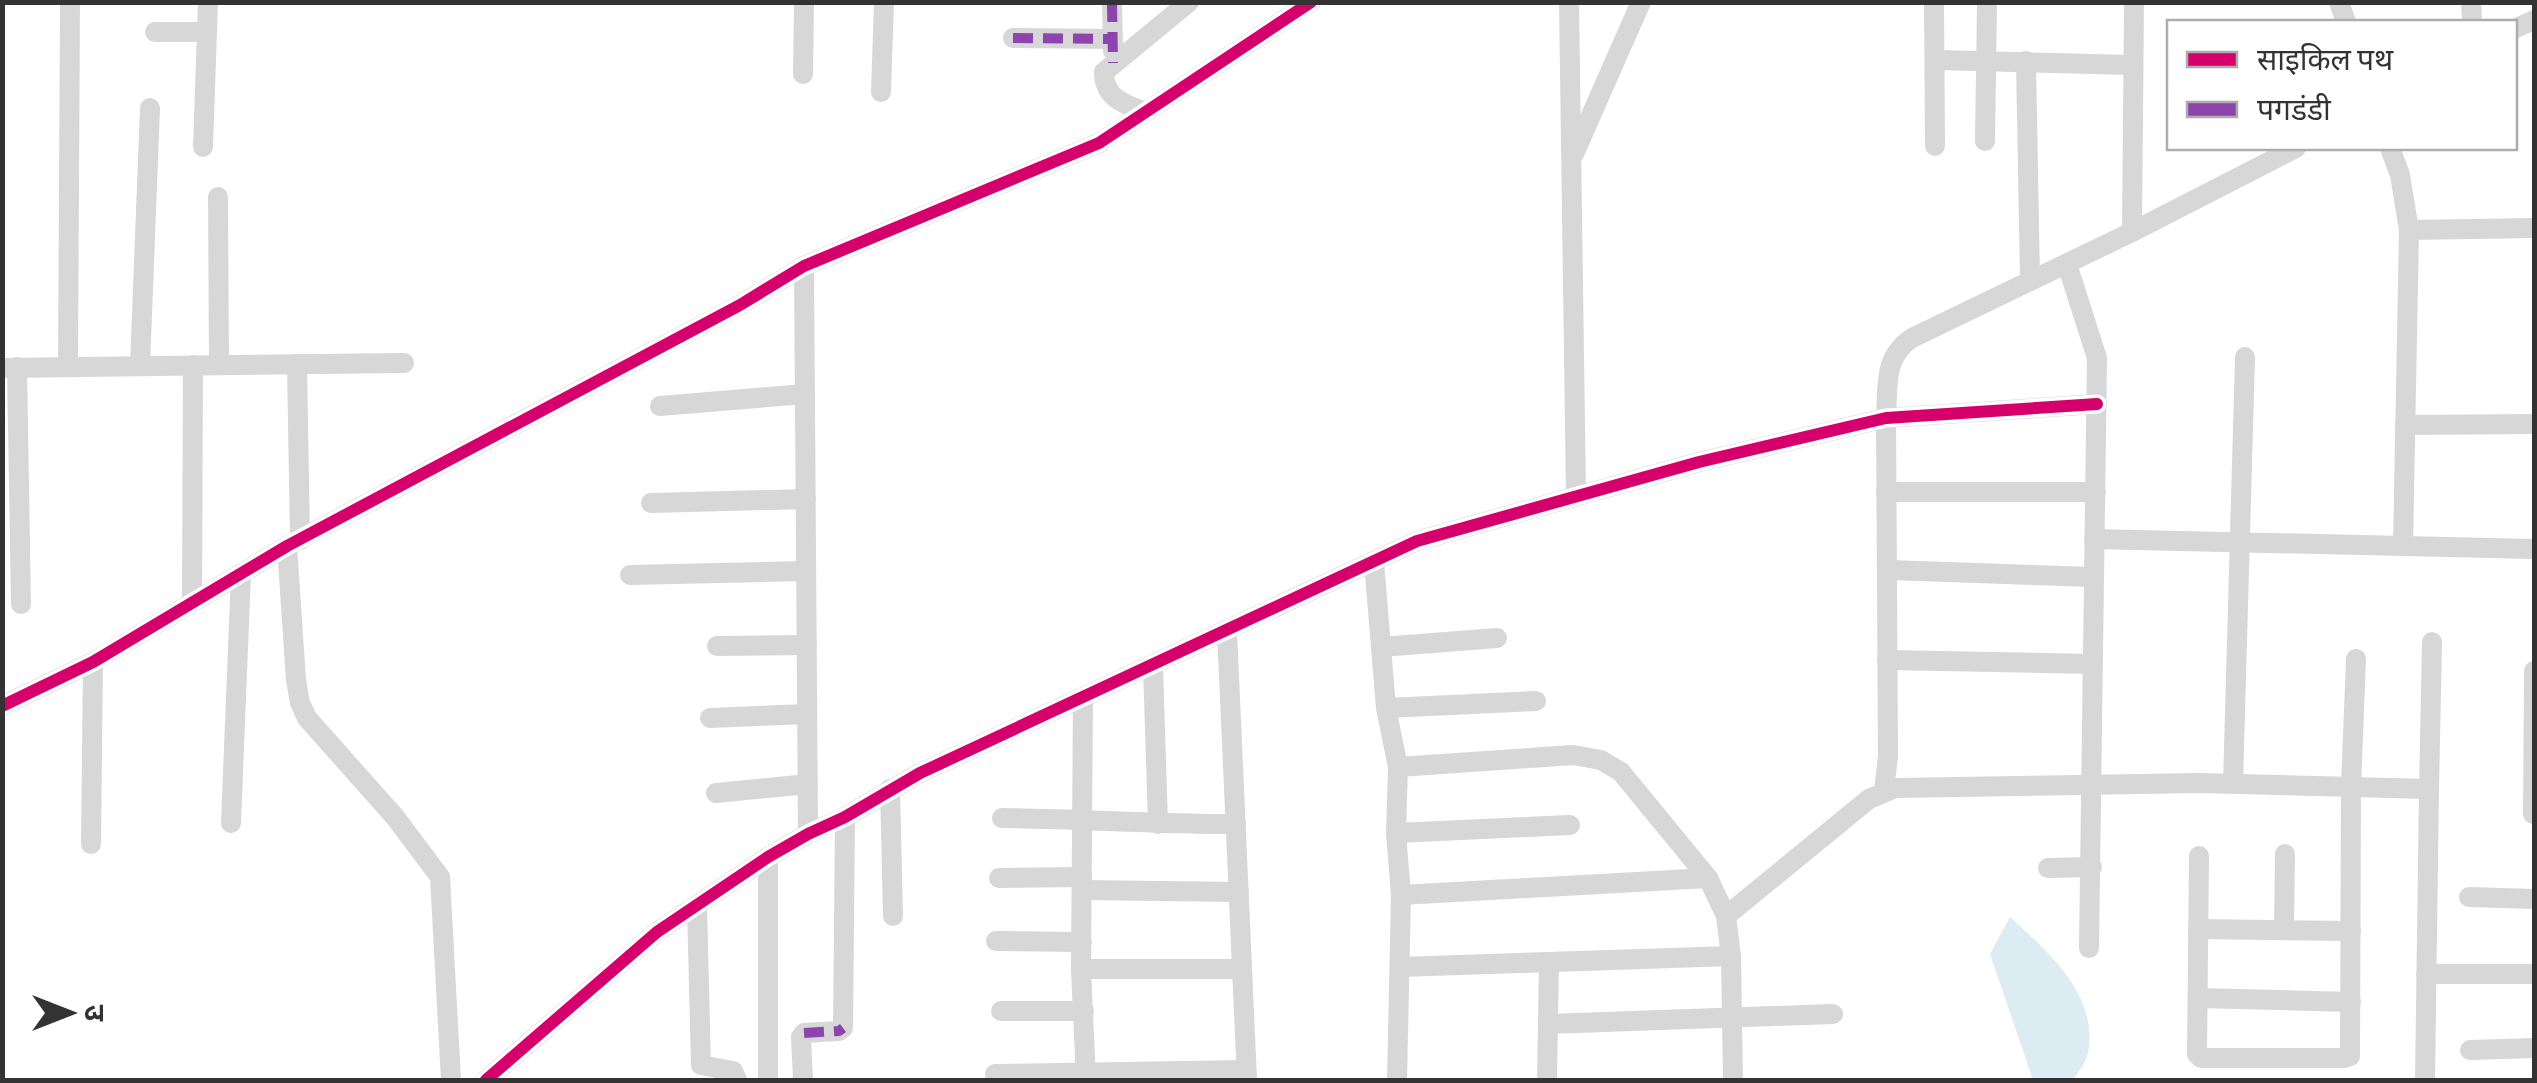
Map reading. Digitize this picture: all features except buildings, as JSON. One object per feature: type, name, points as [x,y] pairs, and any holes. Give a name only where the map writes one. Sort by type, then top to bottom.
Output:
[{"type":"street","points":[[68,367],[70,2]]},
{"type":"street","points":[[203,147],[208,2]]},
{"type":"street","points":[[803,74],[804,2]]},
{"type":"street","points":[[881,92],[884,2]]},
{"type":"street","points":[[1112,2],[1112,63]]},
{"type":"street","points":[[2,706],[93,662],[294,543],[804,266],[1099,143],[1311,2]]},
{"type":"street","points":[[1568,2],[1576,496]]},
{"type":"street","points":[[1571,161],[1641,2]]},
{"type":"street","points":[[1934,2],[1935,146]]},
{"type":"street","points":[[1985,142],[1987,2]]},
{"type":"street","points":[[2132,232],[2134,2]]},
{"type":"street","points":[[1145,112],[1116,101],[1104,82],[1104,72],[1187,3]]},
{"type":"street","points":[[154,32],[207,32]]},
{"type":"street","points":[[1014,38],[1112,39]]},
{"type":"street","points":[[1936,60],[2132,65]]},
{"type":"street","points":[[2026,61],[2030,280]]},
{"type":"street","points":[[140,366],[150,108]]},
{"type":"street","points":[[1884,791],[1888,756],[1889,570],[1886,418],[1894,354],[1903,344],[2292,150]]},
{"type":"street","points":[[2391,150],[2400,175],[2409,230],[2403,546]]},
{"type":"street","points":[[218,197],[219,365]]},
{"type":"street","points":[[2409,230],[2534,228]]},
{"type":"street","points":[[2067,264],[2098,358],[2089,948]]},
{"type":"street","points":[[804,266],[808,834]]},
{"type":"street","points":[[2233,784],[2245,357]]},
{"type":"street","points":[[21,604],[10,514],[10,368],[404,362]]},
{"type":"street","points":[[297,364],[294,543],[296,680],[300,702],[307,718],[395,818],[440,878],[451,1080]]},
{"type":"street","points":[[192,602],[193,365]]},
{"type":"street","points":[[660,406],[806,394]]},
{"type":"street","points":[[486,1080],[657,932],[768,857],[920,773],[1417,541],[1698,462],[1886,418],[2097,404]]},
{"type":"street","points":[[2406,424],[2534,424]]},
{"type":"street","points":[[1886,492],[2096,492]]},
{"type":"street","points":[[652,503],[806,499]]},
{"type":"street","points":[[2094,539],[2534,549]]},
{"type":"street","points":[[1374,562],[1386,708],[1398,767],[1397,1080]]},
{"type":"street","points":[[1889,570],[2094,577]]},
{"type":"street","points":[[630,574],[806,571]]},
{"type":"street","points":[[231,823],[241,573]]},
{"type":"street","points":[[995,1074],[1246,1075],[1227,631]]},
{"type":"street","points":[[1381,647],[1497,638]]},
{"type":"street","points":[[2424,1080],[2432,642]]},
{"type":"street","points":[[718,646],[807,644]]},
{"type":"street","points":[[2200,856],[2201,1058],[2350,1056],[2350,787],[2356,659]]},
{"type":"street","points":[[1888,660],[2092,664]]},
{"type":"street","points":[[91,844],[93,662]]},
{"type":"street","points":[[1153,666],[1158,824]]},
{"type":"street","points":[[2532,814],[2534,672]]},
{"type":"street","points":[[1083,698],[1082,969],[1086,1076]]},
{"type":"street","points":[[1386,708],[1536,702]]},
{"type":"street","points":[[710,718],[807,714]]},
{"type":"street","points":[[1398,767],[1574,755],[1602,760],[1620,772],[1708,878],[1726,916],[1731,956],[1733,1080]]},
{"type":"street","points":[[716,793],[808,784]]},
{"type":"street","points":[[1726,916],[1869,799],[1894,788],[2233,784],[2429,789]]},
{"type":"street","points":[[890,789],[892,916]]},
{"type":"street","points":[[802,1080],[804,1032],[842,1028],[845,817]]},
{"type":"street","points":[[1002,818],[1236,824]]},
{"type":"street","points":[[1396,833],[1570,825]]},
{"type":"street","points":[[2284,930],[2285,854]]},
{"type":"street","points":[[768,857],[768,1080]]},
{"type":"street","points":[[2048,868],[2092,868]]},
{"type":"street","points":[[998,878],[1239,892]]},
{"type":"street","points":[[1400,895],[1708,878]]},
{"type":"street","points":[[2469,897],[2534,899]]},
{"type":"street","points":[[697,906],[702,1065],[733,1071],[738,1080]]},
{"type":"street","points":[[2198,929],[2350,932]]},
{"type":"street","points":[[996,941],[1082,942]]},
{"type":"street","points":[[1400,966],[1731,956]]},
{"type":"street","points":[[1547,1080],[1550,962]]},
{"type":"street","points":[[1082,969],[1242,969]]},
{"type":"street","points":[[2426,974],[2534,974]]},
{"type":"street","points":[[2198,998],[2350,1002]]},
{"type":"street","points":[[1001,1011],[1084,1011]]},
{"type":"street","points":[[1548,1024],[1833,1014]]},
{"type":"street","points":[[2470,1050],[2534,1048]]},
{"type":"shaded area","points":[[2010,917],[2067,976],[2086,1012],[2088,1053],[2073,1080],[2033,1080],[1990,954]]},
{"type":"marked path","points":[[1112,2],[1113,63]]},
{"type":"marked path","points":[[1013,38],[1113,39]]},
{"type":"marked path","points":[[804,1033],[843,1028]]},
{"type":"cycle path","points":[[2,706],[93,662],[287,546],[740,305],[804,266],[1099,143],[1311,2]]},
{"type":"cycle path","points":[[486,1080],[657,932],[768,857],[920,773],[1417,541],[1699,462],[1886,418],[2097,404]]}]
